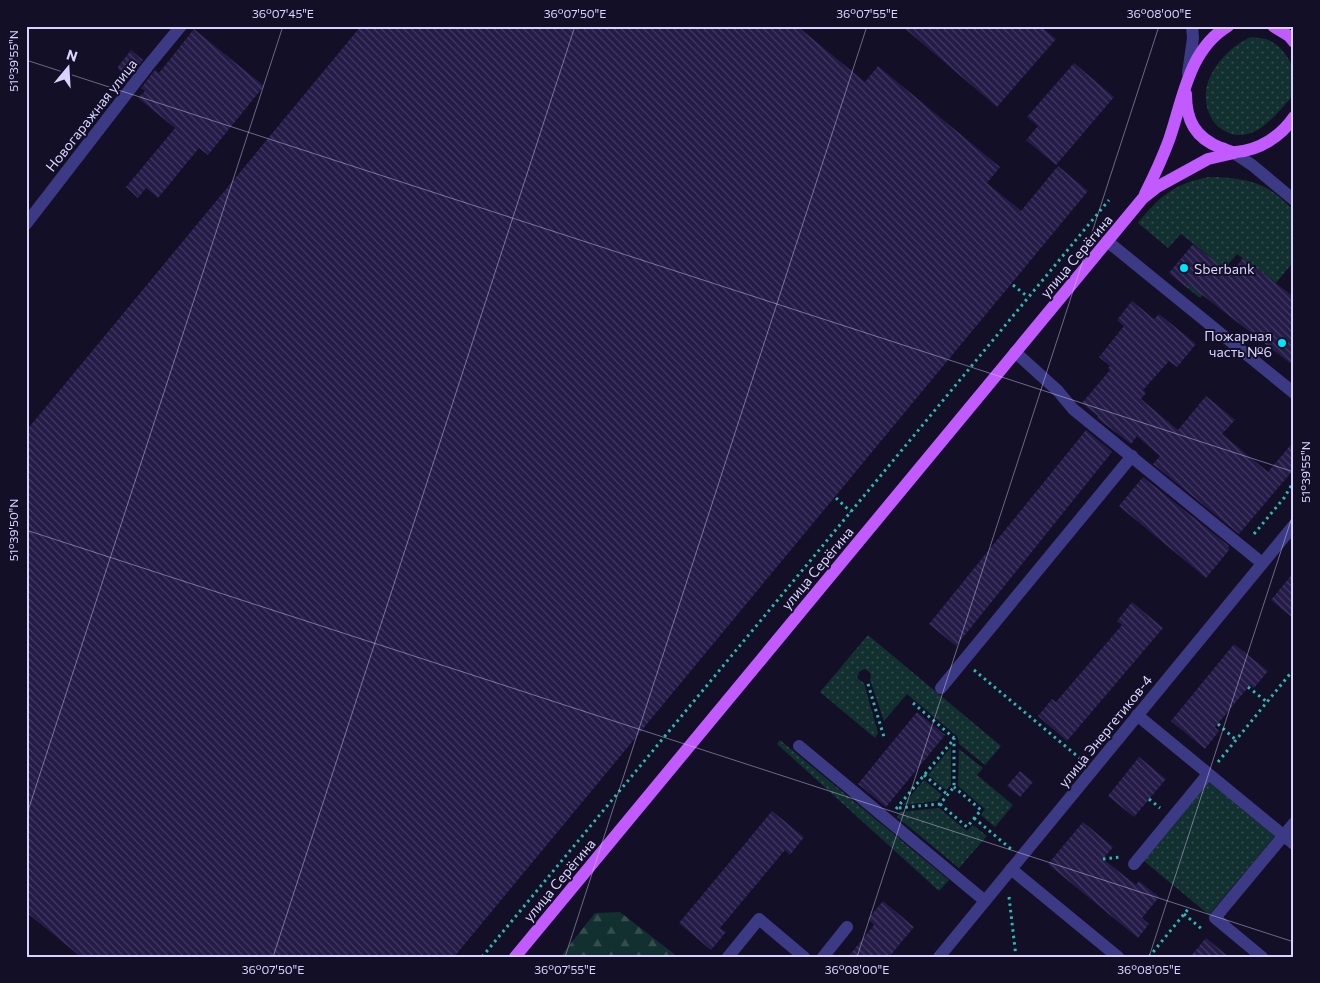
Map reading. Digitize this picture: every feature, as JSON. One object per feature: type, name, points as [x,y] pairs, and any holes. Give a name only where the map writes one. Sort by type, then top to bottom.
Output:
[{"type":"main road","points":[[1143,198],[1156,173],[1169,140],[1186,84],[1195,63],[1208,44],[1228,26]]},
{"type":"main road","points":[[1273,26],[1289,36],[1294,42]]},
{"type":"main road","points":[[1186,84],[1186,109],[1194,129],[1214,145],[1234,153]]},
{"type":"main road","points":[[1143,198],[1157,187],[1208,159],[1255,148],[1272,140],[1294,117]]},
{"type":"main road","name":"улица Серёгина","points":[[515,957],[1143,198]]},
{"type":"street","name":"Новогаражная улица","points":[[26,224],[181,26]]},
{"type":"street","points":[[1186,84],[1194,38],[1192,26]]},
{"type":"street","points":[[1234,153],[1252,165],[1294,200]]},
{"type":"street","points":[[1107,241],[1294,393]]},
{"type":"street","points":[[1015,352],[1058,391],[1073,409],[1262,563]]},
{"type":"street","points":[[941,688],[1132,456]]},
{"type":"street","name":"улица Энергетиков-4","points":[[939,957],[1294,525]]},
{"type":"street","points":[[1137,716],[1294,844]]},
{"type":"street","points":[[799,746],[985,901]]},
{"type":"street","points":[[1134,864],[1208,774]]},
{"type":"street","points":[[1262,957],[1216,918],[1294,823]]},
{"type":"street","points":[[1011,869],[1118,957]]},
{"type":"street","points":[[728,957],[759,920],[804,957]]},
{"type":"street","points":[[823,957],[847,927]]},
{"type":"path","points":[[482,957],[1109,200]]},
{"type":"path","points":[[1013,285],[1028,297]]},
{"type":"path","points":[[1254,534],[1284,498],[1294,481]]},
{"type":"path","points":[[836,498],[851,512]]},
{"type":"path","points":[[963,661],[1093,769]]},
{"type":"path","points":[[1208,774],[1294,670]]},
{"type":"path","points":[[868,684],[884,737]]},
{"type":"path","points":[[1248,687],[1267,702]]},
{"type":"path","points":[[896,808],[940,804],[954,788],[954,738],[913,703]]},
{"type":"path","points":[[1218,724],[1236,740]]},
{"type":"path","points":[[887,819],[954,738]]},
{"type":"path","points":[[924,775],[948,795]]},
{"type":"path","points":[[940,804],[967,827],[981,810],[954,788]]},
{"type":"path","points":[[974,818],[1021,857]]},
{"type":"path","points":[[1011,869],[1008,899],[1016,957]]},
{"type":"path","points":[[1149,957],[1189,908]]},
{"type":"green space","points":[[1251,37],[1266,39],[1280,48],[1290,61],[1295,77],[1295,85],[1291,97],[1269,121],[1254,132],[1238,135],[1220,128],[1213,121],[1206,101],[1206,90],[1209,78],[1222,58],[1241,42]]},
{"type":"green space","points":[[1209,177],[1233,178],[1256,183],[1273,192],[1294,210],[1294,261],[1276,283],[1237,254],[1200,298],[1186,287],[1210,257],[1181,234],[1168,248],[1138,223],[1169,192],[1187,183]]},
{"type":"green space","points":[[868,635],[1001,746],[985,765],[959,744],[958,737],[907,694],[884,721],[870,680],[871,674],[865,669],[859,672],[857,678],[864,683],[878,733],[875,738],[820,692]]},
{"type":"green space","points":[[780,740],[949,880],[939,891],[777,744]]},
{"type":"green space","points":[[951,747],[951,785],[946,790],[928,775]]},
{"type":"green space","points":[[959,749],[983,768],[977,775],[1013,805],[995,827],[981,815],[985,809],[958,786]]},
{"type":"green space","points":[[924,780],[942,795],[937,801],[903,805]]},
{"type":"green space","points":[[1209,782],[1275,836],[1209,915],[1144,861]]},
{"type":"green space","points":[[939,808],[967,831],[973,825],[987,836],[959,868],[897,817],[900,812]]},
{"type":"green space","points":[[620,912],[678,957],[560,957],[595,913]]},
{"type":"building","points":[[361,26],[797,26],[865,82],[878,66],[1000,167],[987,183],[1021,211],[1058,166],[1088,191],[454,957],[81,957],[26,912],[26,431]]},
{"type":"building","points":[[902,26],[1040,26],[1056,39],[997,107]]},
{"type":"building","points":[[194,29],[264,86],[208,155],[199,148],[158,198],[146,188],[138,198],[126,187],[175,128],[138,98],[145,91],[141,88],[155,70],[159,73]]},
{"type":"building","points":[[131,50],[143,60],[129,78],[117,68]]},
{"type":"building","points":[[1074,63],[1114,97],[1056,165],[1026,140],[1038,126],[1027,117]]},
{"type":"building","points":[[1193,244],[1231,274],[1243,258],[1294,297],[1294,366],[1188,284],[1186,287],[1169,273]]},
{"type":"building","points":[[1132,301],[1154,319],[1159,314],[1196,344],[1177,367],[1169,361],[1143,390],[1146,393],[1141,399],[1178,430],[1206,396],[1235,420],[1222,434],[1268,472],[1294,441],[1294,469],[1239,534],[1153,464],[1160,456],[1137,436],[1131,444],[1097,418],[1098,416],[1082,403],[1110,370],[1108,368],[1110,366],[1099,357],[1124,326],[1117,320]]},
{"type":"building","points":[[1086,430],[1112,452],[956,646],[929,624]]},
{"type":"building","points":[[1143,477],[1229,546],[1228,548],[1230,549],[1206,578],[1119,506]]},
{"type":"building","points":[[1294,572],[1294,619],[1271,600]]},
{"type":"building","points":[[1132,602],[1163,628],[1067,741],[1038,716],[1052,699],[1056,702],[1122,625],[1117,621]]},
{"type":"building","points":[[1234,644],[1268,671],[1254,688],[1250,685],[1215,727],[1219,731],[1205,749],[1171,721]]},
{"type":"building","points":[[917,712],[945,735],[886,807],[858,784]]},
{"type":"building","points":[[1139,757],[1166,779],[1134,817],[1108,796]]},
{"type":"building","points":[[1020,771],[1033,782],[1020,797],[1007,786]]},
{"type":"building","points":[[772,811],[804,837],[790,855],[785,850],[720,928],[726,932],[711,950],[679,923]]},
{"type":"building","points":[[1083,822],[1113,847],[1103,859],[1136,885],[1139,881],[1159,897],[1142,918],[1149,924],[1138,938],[1048,864]]},
{"type":"building","points":[[883,901],[914,927],[889,957],[848,957],[874,925],[868,919]]},
{"type":"building","points":[[1206,938],[1229,957],[1190,957]]},
{"type":"place","name":"Sberbank","points":[[1184,268]]},
{"type":"place","name":"Пожарная часть №6","points":[[1282,343]]}]
